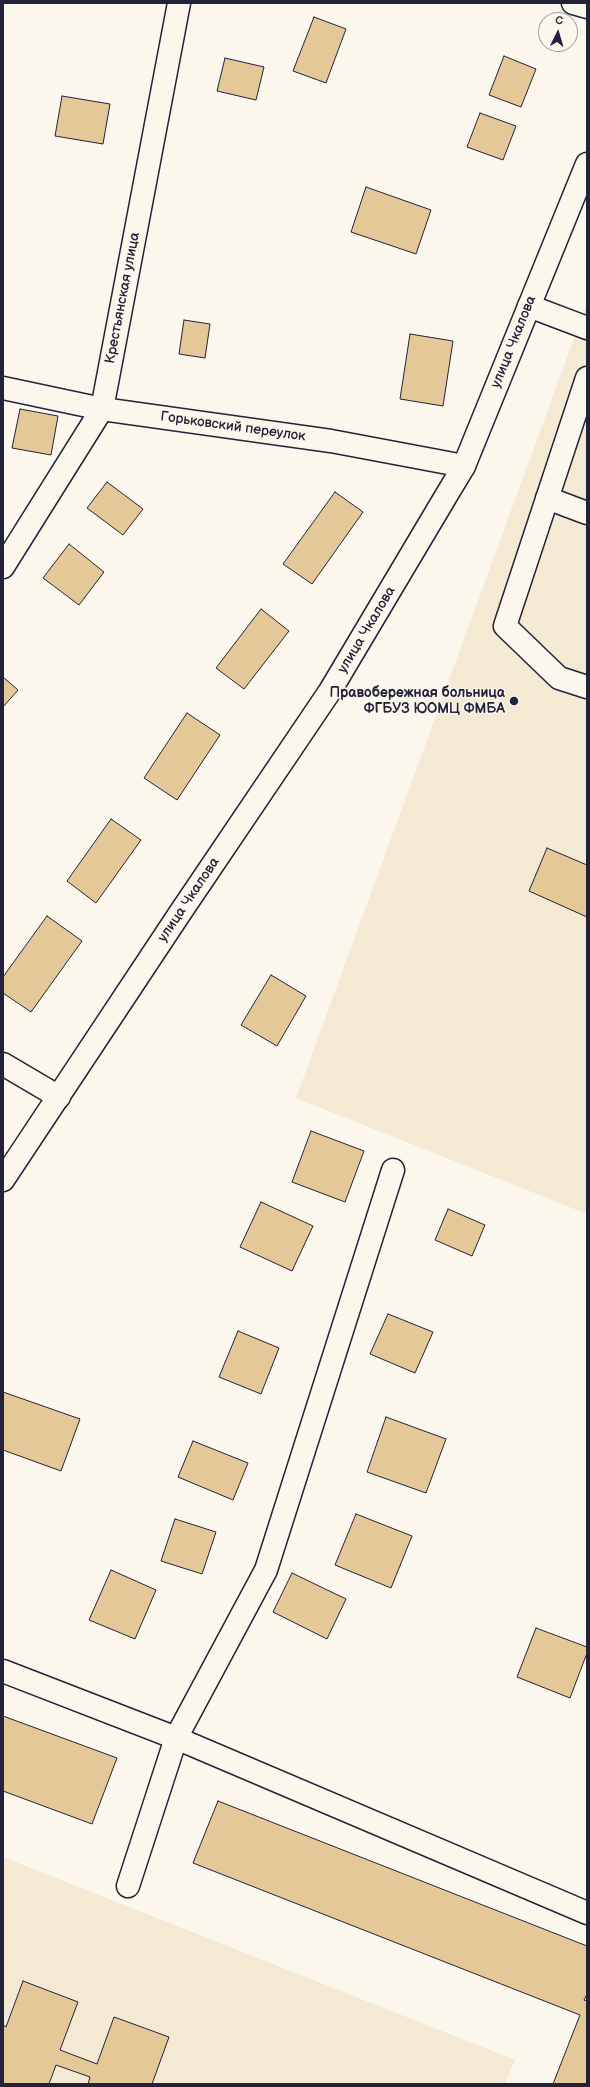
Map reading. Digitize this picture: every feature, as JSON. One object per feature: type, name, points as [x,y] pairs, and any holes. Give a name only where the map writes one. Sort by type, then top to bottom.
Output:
[{"type":"street","name":"Крестьянская улица","points":[[3,567],[102,409],[179,3]]},
{"type":"street","points":[[573,3],[587,7]]},
{"type":"street","name":"улица Чкалова","points":[[3,1180],[180,913],[330,691],[464,466],[587,164]]},
{"type":"street","points":[[529,306],[587,328]]},
{"type":"street","points":[[587,378],[505,626],[559,678],[587,686]]},
{"type":"street","name":"Горьковский переулок","points":[[3,388],[102,409],[331,441],[464,466]]},
{"type":"street","points":[[547,498],[587,513]]},
{"type":"street","points":[[3,1064],[59,1097]]},
{"type":"street","points":[[128,1886],[176,1738],[266,1570],[393,1170]]},
{"type":"street","points":[[3,1671],[176,1738],[587,1913]]},
{"type":"shaded area","name":"Правобережная больница ФГБУЗ ЮОМЦ ФМБА","points":[[587,303],[587,1214],[296,1098]]},
{"type":"shaded area","points":[[3,1857],[515,2060],[505,2084],[3,2084]]},
{"type":"building","points":[[314,17],[346,29],[326,83],[293,71]]},
{"type":"building","points":[[504,56],[536,69],[521,107],[489,95]]},
{"type":"building","points":[[225,58],[264,67],[256,100],[217,91]]},
{"type":"building","points":[[62,96],[110,104],[103,144],[55,136]]},
{"type":"building","points":[[480,113],[516,126],[503,160],[467,147]]},
{"type":"building","points":[[366,187],[431,210],[416,254],[351,232]]},
{"type":"building","points":[[184,320],[210,324],[205,358],[179,354]]},
{"type":"building","points":[[410,334],[453,341],[443,406],[400,399]]},
{"type":"building","points":[[20,409],[58,416],[51,455],[12,448]]},
{"type":"building","points":[[107,482],[143,509],[123,535],[87,508]]},
{"type":"building","points":[[335,492],[363,512],[312,584],[283,564]]},
{"type":"building","points":[[69,544],[104,572],[79,605],[43,578]]},
{"type":"building","points":[[261,609],[289,631],[244,689],[216,668]]},
{"type":"building","points":[[3,677],[18,690],[3,707]]},
{"type":"building","points":[[187,713],[220,735],[177,800],[144,778]]},
{"type":"building","points":[[111,819],[141,840],[96,903],[67,881]]},
{"type":"building","points":[[547,848],[587,865],[587,917],[529,891]]},
{"type":"building","points":[[47,916],[82,941],[31,1012],[3,993],[3,977]]},
{"type":"building","points":[[271,975],[306,996],[277,1046],[241,1025]]},
{"type":"building","points":[[311,1131],[364,1151],[345,1202],[292,1182]]},
{"type":"building","points":[[261,1202],[313,1226],[292,1271],[240,1247]]},
{"type":"building","points":[[448,1209],[485,1225],[472,1256],[435,1240]]},
{"type":"building","points":[[388,1314],[433,1332],[415,1373],[370,1354]]},
{"type":"building","points":[[238,1331],[279,1348],[261,1394],[219,1377]]},
{"type":"building","points":[[3,1392],[80,1419],[61,1471],[3,1450]]},
{"type":"building","points":[[386,1417],[446,1439],[426,1493],[367,1472]]},
{"type":"building","points":[[193,1441],[248,1463],[233,1500],[178,1477]]},
{"type":"building","points":[[356,1514],[412,1536],[391,1588],[335,1565]]},
{"type":"building","points":[[175,1519],[216,1532],[202,1574],[161,1561]]},
{"type":"building","points":[[111,1570],[156,1590],[135,1639],[89,1620]]},
{"type":"building","points":[[292,1573],[346,1599],[327,1639],[273,1612]]},
{"type":"building","points":[[536,1628],[587,1647],[587,1653],[570,1698],[517,1677]]},
{"type":"building","points":[[3,1716],[117,1758],[92,1824],[3,1791]]},
{"type":"building","points":[[218,1801],[587,1946],[587,1994],[584,2000],[587,2001],[587,2084],[553,2084],[580,2015],[193,1863]]},
{"type":"building","points":[[23,1981],[78,2002],[60,2050],[97,2064],[114,2017],[169,2037],[152,2084],[88,2084],[90,2077],[56,2065],[49,2084],[3,2084],[3,2025],[6,2027]]},
{"type":"place","name":"Правобережная больница ФГБУЗ ЮОМЦ ФМБА","points":[[514,701]]}]
